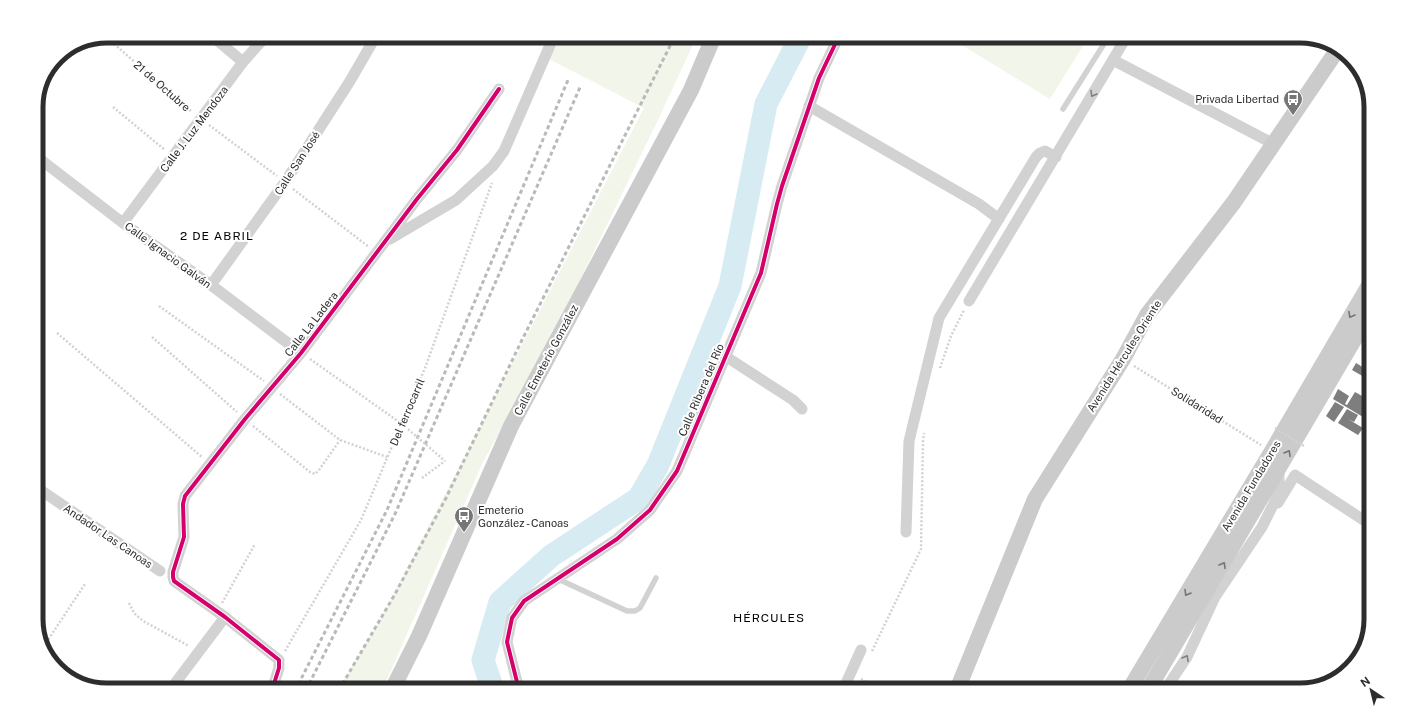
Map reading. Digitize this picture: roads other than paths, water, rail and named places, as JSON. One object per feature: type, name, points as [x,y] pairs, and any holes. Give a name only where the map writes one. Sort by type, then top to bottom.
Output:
[{"type":"street","points":[[221,43],[244,62]]},
{"type":"street","name":"Calle J. Luz Mendoza","points":[[123,223],[244,62],[260,43]]},
{"type":"street","name":"Calle San José","points":[[211,286],[285,182],[350,81],[372,43]]},
{"type":"street","name":"Calle La Ladera","points":[[384,242],[456,200],[493,166],[504,151],[551,43]]},
{"type":"street","name":"Calle Emeterio González","points":[[396,683],[419,636],[511,426],[691,90],[711,43]]},
{"type":"street","name":"Calle Ribera del Río","points":[[517,683],[507,642],[512,618],[524,601],[617,539],[650,510],[677,471],[761,273],[777,204],[819,78],[836,43]]},
{"type":"street","points":[[969,301],[1123,43]]},
{"type":"street","name":"Avenida Hércules Oriente","points":[[960,683],[1035,499],[1123,359],[1147,314],[1234,202],[1335,53]]},
{"type":"street","points":[[1113,60],[1274,144]]},
{"type":"street","name":"Calle La Ladera","points":[[221,614],[174,581],[173,578],[173,572],[184,537],[183,504],[185,496],[245,420],[301,353],[417,199],[457,150],[499,89]]},
{"type":"street","points":[[809,106],[979,204],[999,219]]},
{"type":"street","points":[[906,532],[909,441],[939,318],[1036,157],[1045,151],[1056,157]]},
{"type":"street","name":"Calle Ignacio Galván","points":[[43,161],[123,223],[301,353]]},
{"type":"street","name":"Avenida Fundadores","points":[[1133,683],[1364,294]]},
{"type":"street","name":"Avenida Fundadores","points":[[1152,683],[1364,323]]},
{"type":"street","points":[[725,356],[793,400],[802,409]]},
{"type":"street","points":[[1262,527],[1277,497],[1279,486],[1279,469]]},
{"type":"street","points":[[1170,683],[1187,657],[1215,597],[1295,475],[1364,521]]},
{"type":"street","name":"Andador Las Canoas","points":[[43,492],[160,571]]},
{"type":"street","points":[[176,683],[200,652],[221,614],[279,660],[279,668],[274,683]]},
{"type":"street","points":[[846,683],[861,650]]},
{"type":"lane","points":[[1063,109],[1105,43]]},
{"type":"lane","points":[[558,579],[628,611],[635,611],[640,608],[656,578]]},
{"type":"waterway","points":[[491,683],[483,660],[500,602],[551,556],[639,498],[658,465],[730,286],[766,104],[797,43]]},
{"type":"railway","points":[[343,683],[395,594],[446,498],[521,342],[671,43]]},
{"type":"railway","points":[[299,683],[387,510],[568,80]]},
{"type":"railway","points":[[310,683],[395,514],[581,85]]},
{"type":"place","name":"Privada Libertad","points":[[1293,116]]},
{"type":"place","name":"Emeterio González - Canoas","points":[[464,533]]},
{"type":"district","name":"2 DE ABRIL","points":[[217,236]]},
{"type":"district","name":"HÉRCULES","points":[[769,618]]}]
